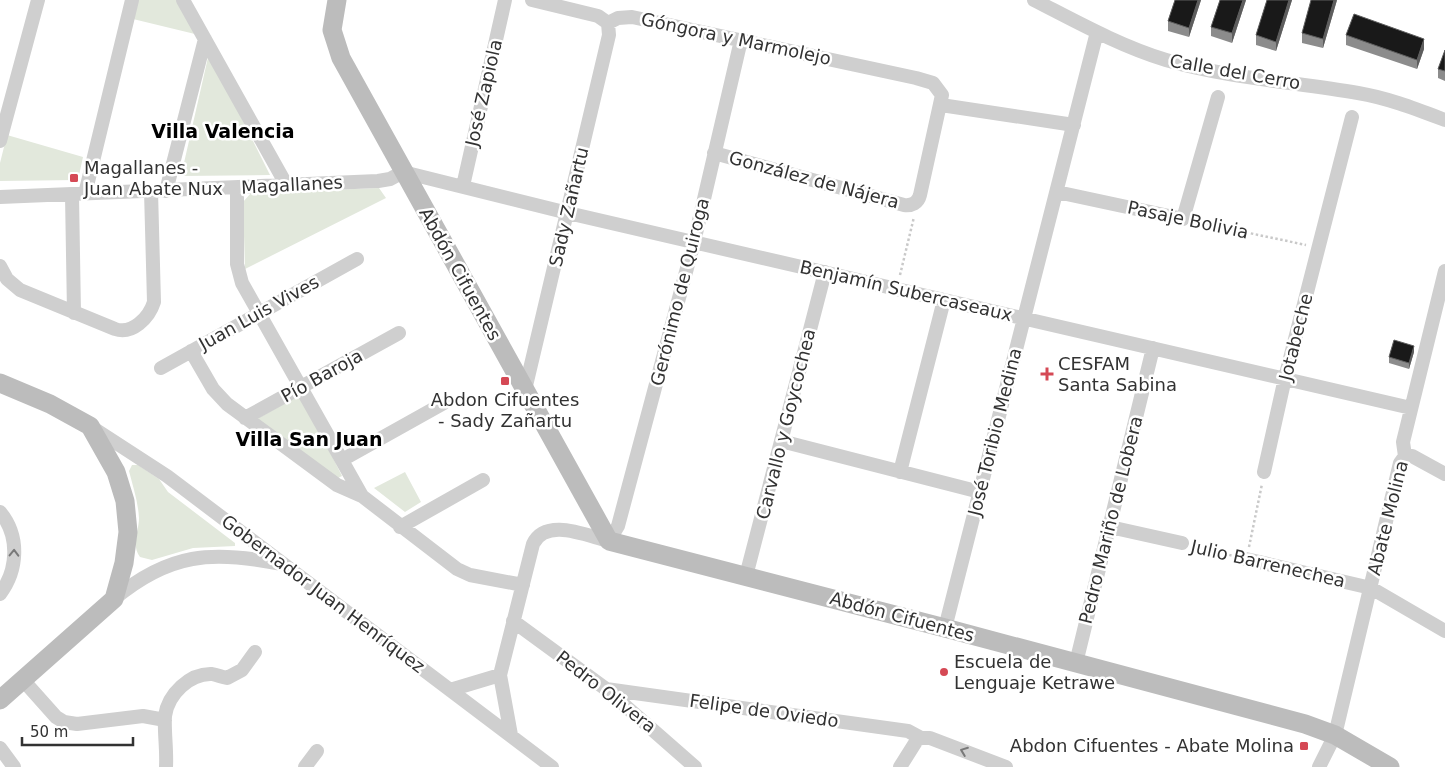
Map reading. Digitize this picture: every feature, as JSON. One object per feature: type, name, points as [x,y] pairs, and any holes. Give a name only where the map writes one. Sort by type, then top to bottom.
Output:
[{"type":"street","points":[[0,141],[38,0]]},
{"type":"street","points":[[74,313],[78,194],[132,0]]},
{"type":"street","points":[[184,0],[287,186]]},
{"type":"street","name":"Abdón Cifuentes","points":[[336,0],[332,30],[335,45],[403,172],[609,541]]},
{"type":"street","name":"José Zapiola","points":[[463,186],[505,0]]},
{"type":"street","points":[[532,0],[598,16],[608,23]]},
{"type":"street","name":"Calle del Cerro","points":[[1034,0],[1097,32],[1146,53],[1180,64],[1247,77],[1358,93],[1391,101],[1445,120]]},
{"type":"street","name":"Góngora y Marmolejo","points":[[608,23],[618,18],[632,17],[916,78],[933,83],[941,98]]},
{"type":"street","name":"Sady Zañartu","points":[[525,390],[609,34],[608,23]]},
{"type":"street","name":"José Toribio Medina","points":[[945,628],[1097,32]]},
{"type":"street","points":[[166,191],[206,39]]},
{"type":"street","name":"Gerónimo de Quiroga","points":[[609,541],[623,510],[694,242],[740,40]]},
{"type":"street","points":[[1183,220],[1218,97]]},
{"type":"street","points":[[915,203],[920,195],[941,98],[1074,125]]},
{"type":"street","name":"Jotabeche","points":[[1264,472],[1285,378],[1352,117]]},
{"type":"street","name":"González de Nájera","points":[[714,153],[904,205],[915,203]]},
{"type":"street","name":"Magallanes","points":[[0,197],[378,181],[390,179],[403,172]]},
{"type":"street","name":"Benjamín Subercaseaux","points":[[403,172],[568,213],[1411,408]]},
{"type":"street","points":[[237,188],[238,273],[362,496]]},
{"type":"street","points":[[0,266],[7,279],[15,287],[74,313],[124,331],[146,317],[154,302],[151,191]]},
{"type":"street","name":"Pasaje Bolivia","points":[[1057,192],[1183,220]]},
{"type":"street","name":"Juan Luis Vives","points":[[161,368],[357,259]]},
{"type":"street","name":"Abate Molina","points":[[1319,767],[1335,735],[1400,463],[1405,456],[1403,442],[1445,271]]},
{"type":"street","name":"Carvallo y Goycochea","points":[[746,576],[825,272]]},
{"type":"street","points":[[900,472],[944,300]]},
{"type":"street","name":"Pío Baroja","points":[[245,418],[399,333]]},
{"type":"street","name":"Pedro Mariño de Lobera","points":[[1076,663],[1154,348]]},
{"type":"street","points":[[191,351],[218,395],[245,418],[336,485],[362,496],[400,527],[463,572],[523,585]]},
{"type":"street","name":"Gobernador Juan Henríquez","points":[[0,383],[50,404],[90,426],[167,476],[552,767]]},
{"type":"street","points":[[342,460],[444,403]]},
{"type":"street","points":[[90,426],[116,472],[127,516],[126,548],[114,599]]},
{"type":"street","points":[[781,441],[980,492]]},
{"type":"street","points":[[1405,456],[1412,456],[1445,474]]},
{"type":"street","points":[[400,527],[483,480]]},
{"type":"street","points":[[0,512],[12,534],[14,559],[8,582],[0,594]]},
{"type":"street","name":"Julio Barrenechea","points":[[1110,527],[1182,543]]},
{"type":"street","name":"Abdón Cifuentes","points":[[511,736],[500,675],[533,544],[543,532],[554,529],[746,576],[1305,724],[1335,735],[1390,767]]},
{"type":"street","points":[[0,700],[114,599],[147,574],[186,560],[220,556],[250,558],[286,565]]},
{"type":"street","name":"Julio Barrenechea","points":[[1246,559],[1371,588],[1445,631]]},
{"type":"street","name":"Pedro Olivera","points":[[513,621],[606,689],[695,767]]},
{"type":"street","points":[[166,767],[165,720],[170,700],[183,686],[203,676],[212,674],[227,678],[242,670],[255,652]]},
{"type":"street","points":[[450,690],[500,675]]},
{"type":"street","points":[[23,680],[56,717],[64,722],[77,724],[143,716],[165,720]]},
{"type":"street","name":"Felipe de Oviedo","points":[[606,689],[908,731],[921,738],[930,738],[1006,767]]},
{"type":"street","points":[[900,767],[917,740],[921,738]]},
{"type":"street","points":[[0,748],[14,767]]},
{"type":"street","points":[[305,767],[317,751]]},
{"type":"path","points":[[896,289],[915,213],[915,203]]},
{"type":"path","name":"Pasaje Bolivia","points":[[1183,220],[1319,247]]},
{"type":"path","points":[[1246,559],[1264,472]]},
{"type":"path","name":"Julio Barrenechea","points":[[1182,543],[1246,559]]},
{"type":"shaded area","points":[[138,0],[179,0],[199,35],[133,19]]},
{"type":"shaded area","points":[[209,53],[270,175],[181,176]]},
{"type":"shaded area","points":[[7,135],[83,157],[78,180],[0,181],[0,163]]},
{"type":"shaded area","points":[[379,188],[386,198],[245,269],[243,202],[251,193]]},
{"type":"shaded area","points":[[298,396],[304,400],[342,476],[338,478],[257,419]]},
{"type":"shaded area","points":[[132,465],[138,465],[159,479],[168,492],[235,543],[235,546],[193,548],[152,560],[140,557],[136,548],[139,518],[129,471]]},
{"type":"shaded area","points":[[405,472],[421,502],[405,512],[374,488]]},
{"type":"building","points":[[1175,0],[1198,0],[1189,28],[1168,21]]},
{"type":"building","points":[[1220,0],[1243,0],[1232,33],[1211,27]]},
{"type":"building","points":[[1267,0],[1289,0],[1276,42],[1256,35]]},
{"type":"building","points":[[1311,0],[1334,0],[1323,39],[1302,33]]},
{"type":"building","points":[[1354,14],[1424,39],[1417,60],[1346,35]]},
{"type":"building","points":[[1445,50],[1445,71],[1438,69]]},
{"type":"building","points":[[1394,340],[1414,346],[1409,363],[1389,357]]},
{"type":"place","name":"Magallanes - Juan Abate Nux","points":[[74,178]]},
{"type":"place","name":"CESFAM Santa Sabina","points":[[1047,374]]},
{"type":"place","name":"Abdon Cifuentes - Sady Zañartu","points":[[505,381]]},
{"type":"place","name":"Escuela de Lenguaje Ketrawe","points":[[944,672]]},
{"type":"place","name":"Abdon Cifuentes - Abate Molina","points":[[1304,746]]},
{"type":"district","name":"Villa Valencia","points":[[223,131]]},
{"type":"district","name":"Villa San Juan","points":[[309,439]]}]
